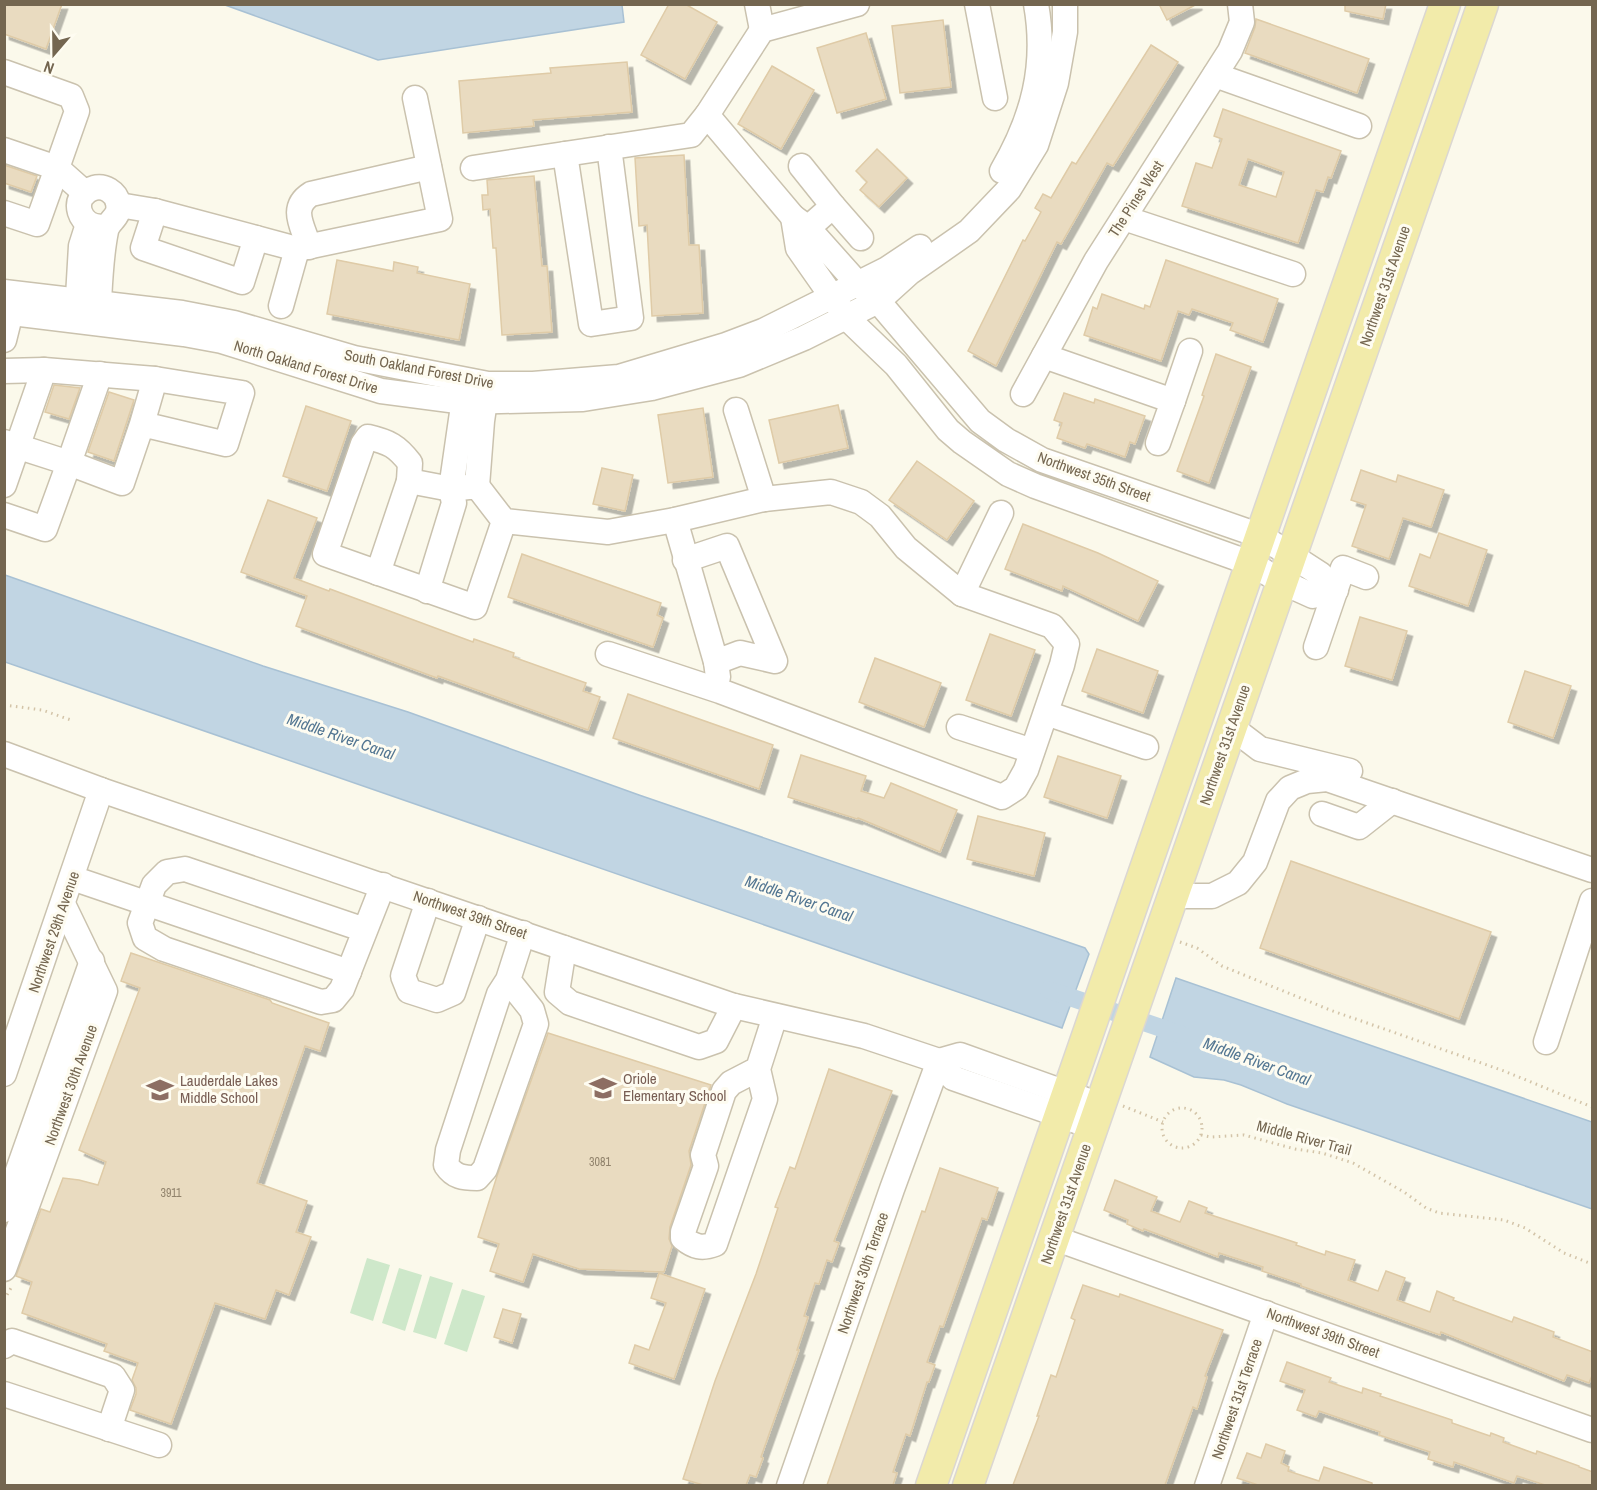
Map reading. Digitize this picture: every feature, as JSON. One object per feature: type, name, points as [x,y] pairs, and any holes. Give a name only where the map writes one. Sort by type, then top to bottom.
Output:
[{"type":"main road","points":[[931,1485],[1445,4]]},
{"type":"main road","name":"Northwest 31st Avenue","points":[[968,1485],[1483,4]]},
{"type":"street","points":[[757,4],[762,30]]},
{"type":"street","points":[[473,168],[691,135],[707,115],[762,30],[857,4]]},
{"type":"street","points":[[977,4],[995,98]]},
{"type":"street","name":"South Oakland Forest Drive","points":[[476,392],[533,384],[619,377],[745,338],[887,269],[941,232],[992,188],[1014,150],[1026,122],[1036,85],[1040,58],[1041,31],[1036,4]]},
{"type":"street","points":[[878,301],[909,273],[969,231],[1009,189],[1035,145],[1056,83],[1065,32],[1065,4]]},
{"type":"street","name":"The Pines West","points":[[1023,394],[1096,261],[1230,51],[1242,22],[1240,4]]},
{"type":"street","points":[[4,72],[71,96],[77,111],[37,224],[4,213]]},
{"type":"street","points":[[1215,75],[1359,126]]},
{"type":"street","points":[[88,312],[102,251],[104,218],[114,194],[102,188],[96,188],[85,193],[81,198],[80,215],[104,218],[155,211],[303,248],[440,219],[415,98]]},
{"type":"street","name":"Northwest 35th Street","points":[[707,115],[800,223],[858,284],[878,301],[980,421],[1006,441],[1042,460],[1256,549],[1287,568],[1320,574],[1336,590]]},
{"type":"street","points":[[565,154],[591,324],[631,318],[609,147]]},
{"type":"street","points":[[4,150],[57,168],[85,193]]},
{"type":"street","points":[[801,166],[861,238]]},
{"type":"street","points":[[281,306],[303,248],[298,209],[301,200],[311,194],[429,167]]},
{"type":"street","points":[[833,206],[800,223],[798,248],[847,318],[896,365],[948,430],[962,442],[1008,474],[1060,496],[1256,549]]},
{"type":"street","points":[[155,211],[143,248],[242,282],[256,238]]},
{"type":"street","points":[[1124,218],[1293,274]]},
{"type":"street","name":"North Oakland Forest Drive","points":[[7,305],[88,312],[222,341],[381,391],[476,392],[583,399],[652,388],[739,365],[804,338],[878,301]]},
{"type":"street","points":[[4,340],[7,305]]},
{"type":"street","points":[[1158,443],[1190,351]]},
{"type":"street","points":[[1044,356],[1173,401]]},
{"type":"street","points":[[4,486],[11,444],[45,370]]},
{"type":"street","points":[[4,371],[45,370],[155,379],[242,393],[226,444],[142,424]]},
{"type":"street","points":[[4,515],[45,529],[100,374]]},
{"type":"street","points":[[11,444],[122,483],[155,379]]},
{"type":"street","points":[[476,392],[477,486],[504,521],[608,532],[675,520],[764,499],[831,492],[861,502],[880,516],[906,548],[962,594],[1052,626],[1067,644],[1026,770],[1016,788],[1002,797],[720,691],[608,654]]},
{"type":"street","points":[[427,591],[454,503],[451,489],[476,392]]},
{"type":"street","points":[[736,410],[764,499]]},
{"type":"street","points":[[378,573],[409,481],[410,463],[399,448],[383,440],[368,437],[363,444],[325,554],[427,591],[475,607],[504,521]]},
{"type":"street","points":[[409,481],[451,489],[477,486]]},
{"type":"street","points":[[962,594],[1001,513]]},
{"type":"street","points":[[675,520],[716,662],[720,691]]},
{"type":"street","points":[[685,560],[727,546],[775,662],[740,653],[708,634]]},
{"type":"street","points":[[1316,647],[1343,568],[1366,577]]},
{"type":"street","points":[[716,662],[740,653]]},
{"type":"street","points":[[1046,713],[1146,747]]},
{"type":"street","points":[[1233,723],[1247,741],[1260,749],[1337,767],[1371,778],[1392,801]]},
{"type":"street","points":[[959,727],[1032,751]]},
{"type":"street","name":"Northwest 39th Street","points":[[4,754],[101,790],[734,1006],[864,1036],[939,1061],[960,1055],[1063,1104],[1099,1110]]},
{"type":"street","points":[[1172,896],[1212,896],[1238,883],[1255,862],[1278,801],[1290,788],[1307,781],[1327,779],[1593,870]]},
{"type":"street","name":"Northwest 29th Avenue","points":[[4,1074],[101,790]]},
{"type":"street","points":[[1322,814],[1359,827],[1392,801]]},
{"type":"street","points":[[364,930],[185,869],[166,872],[154,885],[141,923],[145,938],[164,949],[321,1002],[333,1000],[342,989],[383,885]]},
{"type":"street","points":[[72,878],[349,972]]},
{"type":"street","points":[[428,901],[403,976],[409,990],[437,1000],[453,993],[478,918]]},
{"type":"street","points":[[1546,1042],[1593,901]]},
{"type":"street","name":"Northwest 30th Avenue","points":[[4,1269],[105,991],[63,904]]},
{"type":"street","points":[[508,980],[532,1011],[536,1024],[485,1169],[477,1178],[464,1178],[452,1173],[446,1165],[448,1150],[500,994],[508,980],[523,933]]},
{"type":"street","points":[[564,948],[557,992],[570,1003],[699,1047],[716,1041],[734,1006]]},
{"type":"street","points":[[4,1210],[92,961]]},
{"type":"street","points":[[758,1069],[731,1083],[724,1091],[703,1155],[695,1161],[675,1219],[683,1238],[693,1246],[706,1248],[715,1244],[765,1099],[758,1069],[775,1016]]},
{"type":"street","name":"Northwest 30th Terrace","points":[[789,1485],[939,1061]]},
{"type":"street","name":"Northwest 39th Street","points":[[1054,1238],[1593,1430]]},
{"type":"street","name":"Northwest 31st Terrace","points":[[1207,1485],[1266,1313]]},
{"type":"street","points":[[4,1346],[12,1341],[112,1376],[122,1390],[109,1429]]},
{"type":"street","points":[[4,1394],[159,1445]]},
{"type":"path","points":[[4,705],[42,710],[71,720]]},
{"type":"path","points":[[1159,935],[1197,948],[1222,966],[1330,1010],[1494,1067],[1593,1107]]},
{"type":"path","points":[[1099,1110],[1163,1122],[1171,1111],[1185,1108],[1200,1121],[1201,1135]]},
{"type":"path","name":"Middle River Trail","points":[[1163,1122],[1163,1134],[1166,1140],[1176,1147],[1194,1145],[1201,1135],[1211,1137],[1244,1135],[1295,1149],[1322,1153],[1353,1163],[1404,1192],[1426,1208],[1439,1213],[1504,1220],[1525,1228],[1564,1253],[1593,1264]]},
{"type":"green space","points":[[367,1258],[390,1265],[373,1321],[350,1313]]},
{"type":"green space","points":[[399,1268],[422,1275],[405,1331],[382,1323]]},
{"type":"green space","points":[[430,1276],[453,1283],[436,1339],[413,1332]]},
{"type":"green space","points":[[462,1289],[485,1296],[467,1352],[444,1344]]},
{"type":"water","points":[[225,5],[622,5],[624,22],[378,60]]},
{"type":"water","points":[[5,575],[263,666],[408,712],[639,795],[1085,948],[1089,954],[1062,1028],[5,662]]},
{"type":"water","points":[[1176,978],[1592,1122],[1592,1209],[1287,1104],[1241,1085],[1224,1080],[1194,1077],[1150,1057]]},
{"type":"building","points":[[4,4],[62,4],[46,49],[4,34]]},
{"type":"building","points":[[669,4],[685,4],[717,22],[685,79],[641,55]]},
{"type":"building","points":[[1159,4],[1197,4],[1167,20]]},
{"type":"building","points":[[1345,4],[1386,4],[1383,19],[1345,11]]},
{"type":"building","points":[[1256,19],[1369,59],[1357,93],[1245,53]]},
{"type":"building","points":[[943,20],[951,87],[900,93],[892,26]]},
{"type":"building","points":[[866,33],[886,99],[837,113],[817,48]]},
{"type":"building","points":[[1151,45],[1178,62],[1113,166],[1107,163],[1061,244],[1057,242],[996,366],[968,351],[1023,240],[1025,241],[1041,212],[1035,208],[1043,194],[1051,198],[1072,162],[1076,164]]},
{"type":"building","points":[[627,62],[632,112],[533,120],[534,126],[463,133],[459,81],[551,73],[550,68]]},
{"type":"building","points":[[772,66],[814,90],[781,149],[738,124]]},
{"type":"building","points":[[1223,109],[1341,151],[1323,192],[1316,190],[1298,243],[1182,206],[1196,163],[1212,168],[1222,139],[1214,136]],"holes":[[[1248,159],[1284,172],[1276,197],[1239,185]]]},
{"type":"building","points":[[877,149],[907,178],[879,207],[860,190],[867,182],[856,171]]},
{"type":"building","points":[[684,155],[689,245],[699,245],[703,313],[652,316],[647,225],[639,226],[635,158]]},
{"type":"building","points":[[4,165],[37,176],[31,192],[4,183]]},
{"type":"building","points":[[534,176],[542,266],[547,266],[552,332],[502,335],[496,248],[493,248],[490,209],[483,210],[482,195],[488,195],[487,180]]},
{"type":"building","points":[[337,260],[393,271],[394,262],[418,267],[417,273],[470,284],[459,340],[327,314]]},
{"type":"building","points":[[1166,260],[1278,299],[1263,342],[1230,330],[1233,323],[1192,309],[1189,315],[1178,311],[1161,361],[1084,335],[1093,307],[1097,309],[1102,294],[1144,309],[1145,305],[1150,307]]},
{"type":"building","points":[[1216,354],[1251,367],[1209,483],[1177,471],[1204,396],[1202,395]]},
{"type":"building","points":[[54,385],[80,388],[69,419],[45,412]]},
{"type":"building","points":[[109,392],[134,400],[114,461],[88,452]]},
{"type":"building","points":[[1064,393],[1094,403],[1095,399],[1145,416],[1135,444],[1130,442],[1125,457],[1087,444],[1085,448],[1057,438],[1062,423],[1054,420]]},
{"type":"building","points":[[838,405],[848,448],[779,463],[769,420]]},
{"type":"building","points":[[306,406],[351,421],[327,491],[283,476]]},
{"type":"building","points":[[703,408],[713,477],[668,483],[658,415]]},
{"type":"building","points":[[917,461],[974,501],[947,540],[889,500]]},
{"type":"building","points":[[602,468],[633,475],[625,511],[593,504]]},
{"type":"building","points":[[1361,470],[1396,482],[1398,475],[1444,490],[1431,527],[1403,518],[1389,559],[1352,546],[1366,505],[1351,500]]},
{"type":"building","points":[[268,500],[317,518],[294,578],[473,642],[474,639],[514,653],[513,657],[586,683],[583,691],[600,697],[588,730],[296,626],[307,596],[241,572]]},
{"type":"building","points":[[1023,524],[1098,553],[1158,581],[1138,621],[1063,586],[1062,591],[1005,569]]},
{"type":"building","points":[[1439,533],[1487,550],[1468,606],[1409,586],[1420,554],[1430,558]]},
{"type":"building","points":[[522,554],[661,603],[657,615],[663,618],[653,647],[508,597]]},
{"type":"building","points":[[1360,617],[1407,631],[1392,680],[1345,666]]},
{"type":"building","points":[[990,634],[1035,650],[1011,716],[966,700]]},
{"type":"building","points":[[1097,649],[1158,671],[1143,713],[1082,691]]},
{"type":"building","points":[[875,658],[941,683],[924,727],[859,702]]},
{"type":"building","points":[[1525,671],[1571,686],[1553,738],[1508,722]]},
{"type":"building","points":[[628,694],[773,745],[759,789],[613,738]]},
{"type":"building","points":[[801,755],[866,776],[861,791],[884,798],[891,783],[957,810],[940,852],[858,818],[788,797]]},
{"type":"building","points":[[1058,756],[1121,776],[1107,818],[1044,797]]},
{"type":"building","points":[[978,816],[1045,833],[1034,876],[967,859]]},
{"type":"building","points":[[1291,861],[1491,932],[1459,1019],[1260,948]]},
{"type":"building","name":"Lauderdale Lakes Middle School","points":[[131,953],[270,1000],[272,1003],[329,1023],[320,1051],[305,1046],[257,1183],[307,1201],[296,1232],[311,1237],[289,1295],[276,1290],[265,1319],[215,1303],[171,1424],[130,1410],[136,1394],[132,1380],[138,1363],[104,1351],[107,1344],[22,1313],[32,1282],[16,1276],[41,1209],[50,1212],[63,1178],[98,1185],[106,1162],[79,1150],[140,988],[121,981]]},
{"type":"building","name":"Oriole Elementary School","points":[[548,1033],[711,1085],[689,1151],[691,1165],[670,1227],[669,1239],[672,1246],[664,1272],[579,1269],[533,1254],[523,1282],[490,1271],[499,1244],[478,1237],[497,1176]]},
{"type":"building","points":[[829,1069],[892,1091],[834,1241],[839,1243],[832,1262],[827,1260],[819,1284],[815,1283],[804,1316],[808,1317],[797,1350],[799,1350],[761,1457],[763,1458],[756,1477],[750,1475],[746,1485],[703,1485],[683,1479],[715,1381],[756,1274],[778,1208],[775,1207],[790,1167],[795,1169]]},
{"type":"building","points":[[940,1168],[998,1188],[987,1220],[982,1218],[943,1327],[940,1326],[927,1362],[935,1365],[929,1382],[927,1382],[910,1436],[906,1434],[893,1472],[897,1473],[893,1485],[827,1485],[922,1211],[925,1212]]},
{"type":"building","points":[[1115,1180],[1157,1197],[1151,1211],[1180,1222],[1189,1201],[1207,1208],[1205,1213],[1297,1243],[1296,1245],[1325,1255],[1326,1251],[1355,1260],[1348,1280],[1378,1291],[1386,1271],[1405,1278],[1397,1300],[1430,1312],[1437,1291],[1454,1298],[1453,1300],[1512,1322],[1514,1317],[1554,1332],[1553,1337],[1593,1352],[1593,1373],[1589,1383],[1567,1375],[1564,1381],[1441,1332],[1440,1335],[1301,1286],[1301,1284],[1262,1271],[1263,1267],[1219,1253],[1218,1257],[1144,1229],[1143,1231],[1127,1224],[1128,1220],[1104,1210]]},
{"type":"building","points":[[659,1273],[705,1289],[674,1379],[629,1363],[635,1345],[649,1350],[666,1303],[651,1298]]},
{"type":"building","points":[[1083,1285],[1119,1297],[1120,1294],[1223,1330],[1205,1376],[1207,1377],[1197,1409],[1193,1407],[1165,1485],[1013,1485],[1039,1416],[1037,1416],[1051,1375],[1056,1377],[1075,1320],[1071,1318]]},
{"type":"building","points":[[503,1309],[521,1314],[512,1343],[494,1337]]},
{"type":"building","points":[[1287,1362],[1331,1378],[1329,1382],[1362,1393],[1363,1388],[1381,1394],[1380,1396],[1452,1420],[1452,1423],[1490,1436],[1491,1433],[1504,1438],[1503,1442],[1536,1454],[1537,1451],[1579,1466],[1593,1472],[1593,1485],[1545,1485],[1517,1476],[1514,1483],[1454,1462],[1453,1467],[1428,1459],[1430,1452],[1319,1411],[1316,1417],[1297,1410],[1305,1390],[1280,1381]]},
{"type":"building","points":[[1266,1444],[1285,1451],[1281,1463],[1289,1467],[1288,1471],[1319,1481],[1324,1467],[1372,1483],[1372,1485],[1258,1485],[1237,1478],[1247,1453],[1261,1458]]},
{"type":"waterway","name":"Middle River Canal","points":[[1049,990],[1182,1035]]},
{"type":"place","name":"Oriole Elementary School","points":[[603,1088]]},
{"type":"place","name":"Lauderdale Lakes Middle School","points":[[160,1090]]}]
